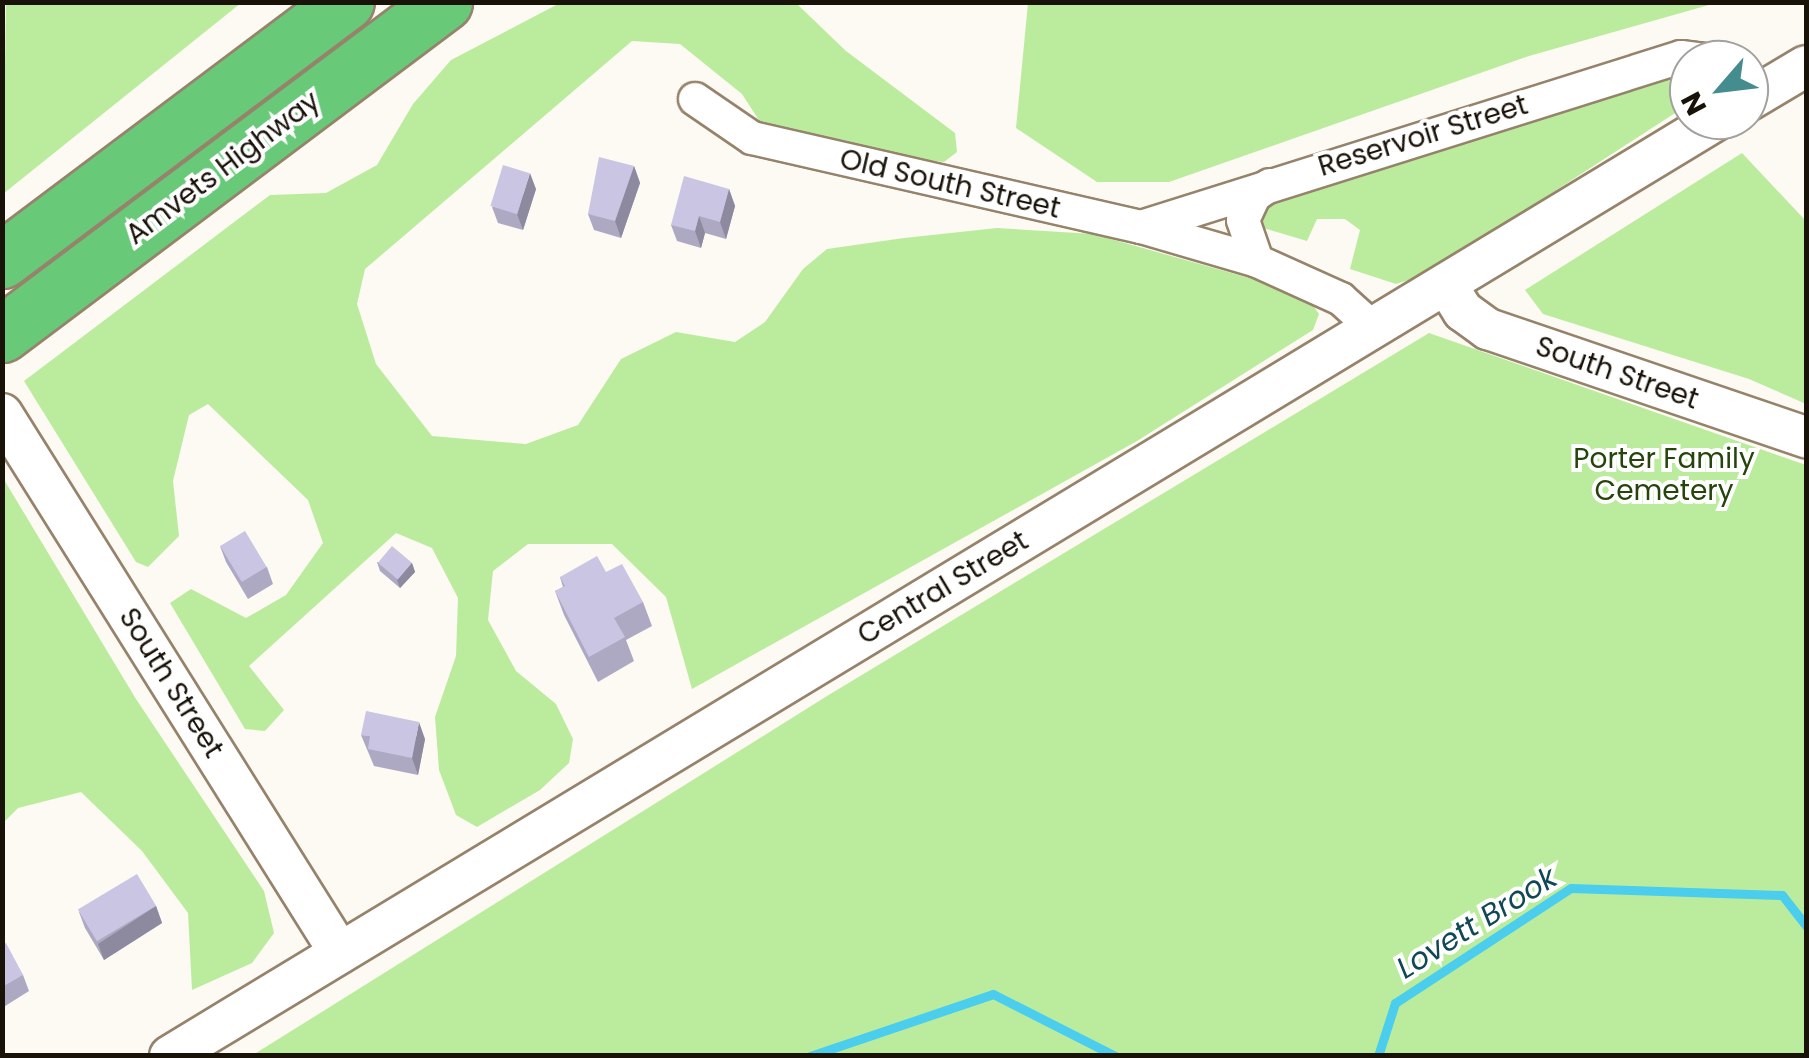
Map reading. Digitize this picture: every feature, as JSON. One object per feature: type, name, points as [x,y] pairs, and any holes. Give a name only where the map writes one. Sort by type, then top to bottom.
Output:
[{"type":"highway","points":[[6,257],[346,2]]},
{"type":"highway","name":"Amvets Highway","points":[[22,320],[444,2]]},
{"type":"street","name":"Reservoir Street","points":[[1141,227],[1669,61]]},
{"type":"street","points":[[1769,86],[1806,66]]},
{"type":"street","name":"Old South Street","points":[[695,99],[752,138],[1141,227],[1257,261]]},
{"type":"street","name":"Central Street","points":[[170,1056],[1683,140]]},
{"type":"street","points":[[1272,184],[1254,196],[1242,220],[1257,261],[1342,299],[1373,328]]},
{"type":"street","name":"South Street","points":[[1446,284],[1463,311],[1488,329],[1806,437]]},
{"type":"street","name":"South Street","points":[[2,414],[340,953]]},
{"type":"green space","points":[[6,2],[241,3],[3,194]]},
{"type":"green space","points":[[1028,2],[1716,3],[1529,56],[1169,182],[1097,182],[1016,128]]},
{"type":"green space","points":[[560,3],[796,3],[846,51],[955,133],[957,152],[944,162],[889,156],[766,131],[742,94],[680,44],[632,41],[365,269],[357,304],[376,364],[432,436],[526,444],[578,425],[621,359],[676,332],[735,342],[765,322],[803,269],[827,249],[904,238],[997,228],[1093,234],[1260,281],[1309,300],[1319,314],[1313,330],[1137,441],[692,689],[666,597],[612,544],[528,544],[493,571],[488,620],[516,671],[556,704],[573,739],[569,763],[540,790],[477,827],[456,815],[439,770],[435,717],[456,656],[458,598],[432,548],[396,533],[249,666],[284,710],[265,731],[245,729],[170,603],[191,589],[246,618],[286,595],[323,543],[308,500],[208,404],[189,415],[173,481],[179,536],[148,567],[136,562],[24,381],[270,195],[326,193],[377,165],[413,104],[451,60]]},
{"type":"green space","points":[[1669,78],[1669,117],[1425,275],[1396,284],[1350,269],[1360,230],[1345,219],[1317,219],[1307,241],[1260,227],[1264,212],[1279,199]]},
{"type":"green space","points":[[1742,153],[1806,221],[1806,404],[1749,379],[1543,314],[1525,290]]},
{"type":"green space","name":"Porter Family Cemetery","points":[[1429,333],[1806,465],[1806,1055],[253,1055],[827,696]]},
{"type":"green space","points":[[3,478],[136,699],[264,891],[274,933],[252,963],[192,990],[188,913],[142,851],[81,792],[18,808],[3,823]]},
{"type":"building","points":[[599,157],[634,166],[615,221],[588,214]]},
{"type":"building","points":[[503,165],[530,173],[517,214],[490,206]]},
{"type":"building","points":[[684,176],[729,189],[720,222],[699,216],[695,231],[671,225]]},
{"type":"building","points":[[245,531],[267,567],[242,582],[220,546]]},
{"type":"building","points":[[392,546],[412,563],[398,580],[378,563]]},
{"type":"building","points":[[597,556],[606,572],[622,564],[643,602],[614,618],[625,637],[589,657],[555,591],[565,586],[560,577]]},
{"type":"building","points":[[366,711],[419,722],[412,758],[368,749],[370,736],[361,735]]},
{"type":"building","points":[[137,874],[156,906],[97,941],[78,910]]},
{"type":"building","points":[[6,943],[23,975],[2,987],[2,945]]},
{"type":"waterway","name":"Lovett Brook","points":[[1378,1056],[1395,1003],[1571,888],[1782,895],[1806,926]]},
{"type":"waterway","name":"Lovett Brook","points":[[810,1056],[993,994],[1115,1056]]}]
